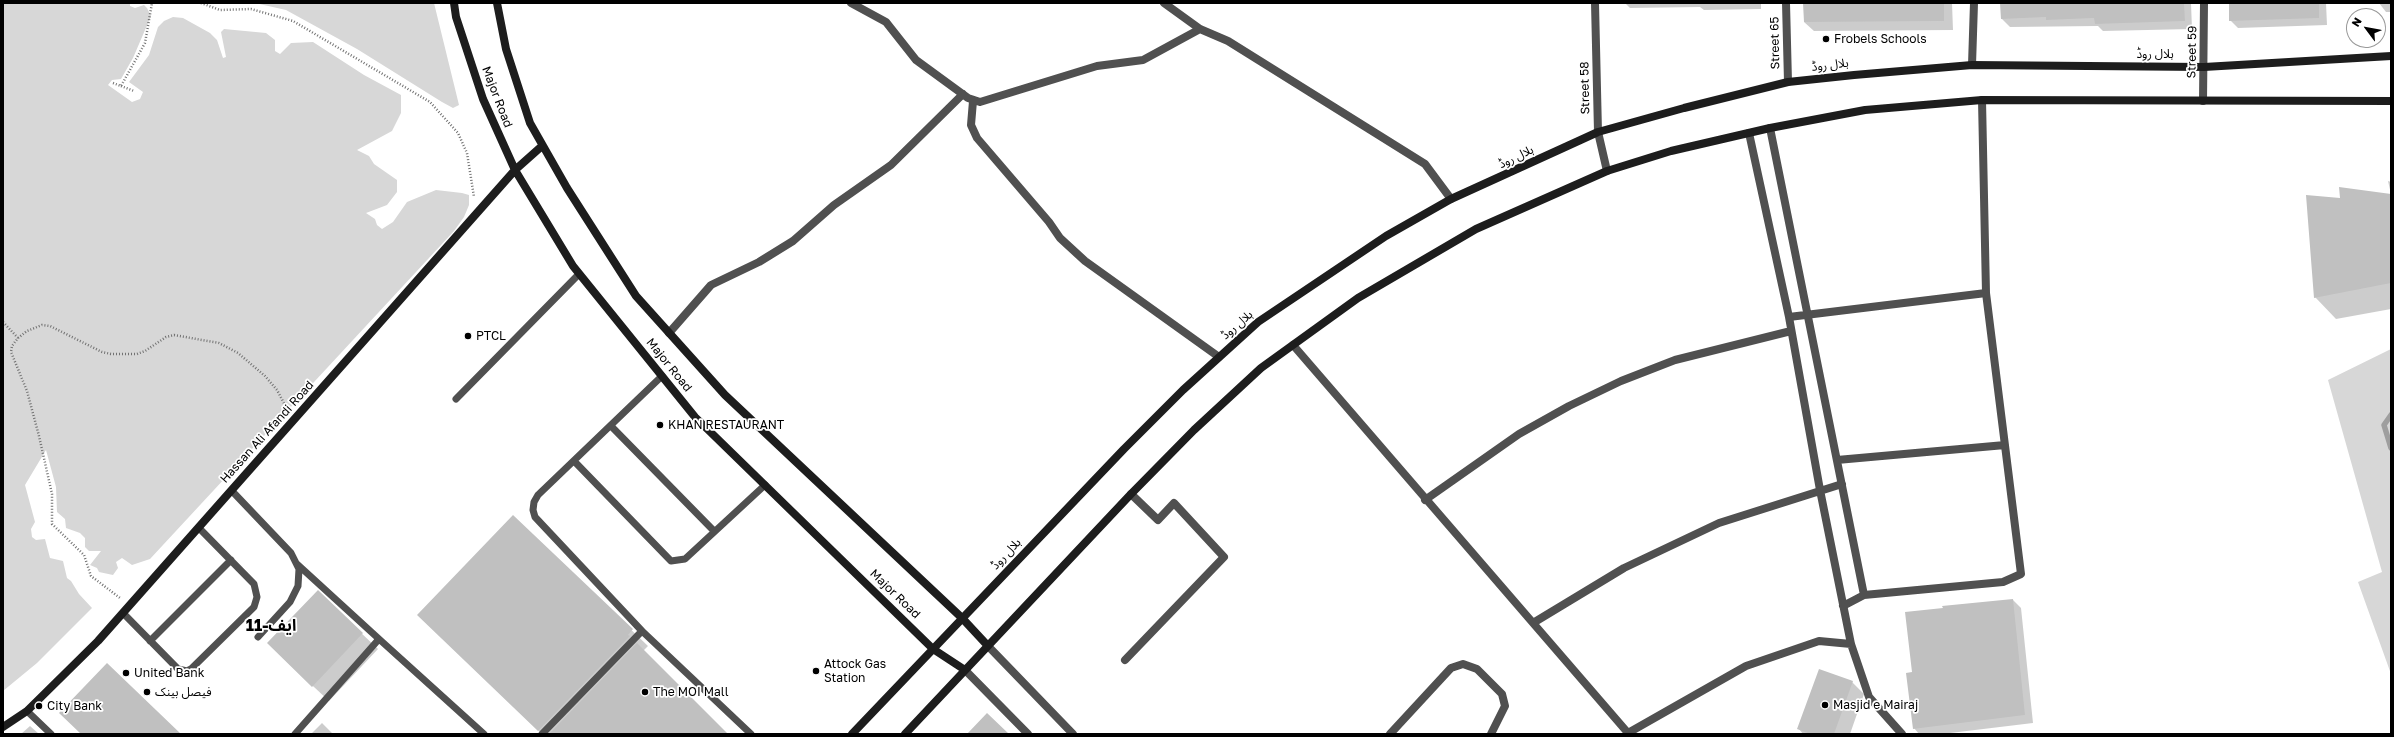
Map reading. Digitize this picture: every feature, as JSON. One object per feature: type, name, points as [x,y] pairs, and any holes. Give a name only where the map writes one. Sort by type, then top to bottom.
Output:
[{"type":"street","name":"Major Road","points":[[454,3],[456,17],[483,99],[515,170],[534,204],[579,274],[695,417],[934,649],[965,670]]},
{"type":"street","name":"Major Road","points":[[497,3],[506,49],[530,123],[567,188],[636,296],[725,395],[962,618],[988,646]]},
{"type":"street","points":[[851,3],[886,22],[916,60],[973,101],[980,102],[1097,66],[1143,60],[1200,29]]},
{"type":"street","points":[[1164,3],[1200,29],[1228,41],[1425,164],[1451,199]]},
{"type":"street","name":"Street 58","points":[[1595,3],[1598,132],[1607,171]]},
{"type":"street","name":"Street 65","points":[[1786,3],[1788,82]]},
{"type":"street","points":[[1972,65],[1974,3]]},
{"type":"street","name":"Street 59","points":[[2202,101],[2204,67],[2204,3]]},
{"type":"street","name":"ہلال روڈ","points":[[852,734],[1124,449],[1219,357],[1258,322],[1386,236],[1451,199],[1598,132],[1788,82],[1972,65],[2204,67],[2391,56]]},
{"type":"street","points":[[668,333],[711,285],[759,262],[793,241],[834,205],[891,165],[963,94]]},
{"type":"street","points":[[1842,606],[1864,595],[2003,582],[2022,574],[1986,293],[1982,100]]},
{"type":"street","points":[[905,734],[1131,494],[1194,430],[1261,368],[1358,298],[1476,229],[1607,171],[1671,151],[1770,128],[1865,110],[1982,100],[2391,101]]},
{"type":"street","points":[[973,101],[971,125],[977,138],[1049,222],[1060,238],[1085,261],[1219,357]]},
{"type":"street","points":[[1770,128],[1864,595]]},
{"type":"street","points":[[1748,133],[1791,331],[1842,606],[1851,644],[1869,697],[1902,734]]},
{"type":"street","name":"Hassan Ali Afandi Road","points":[[3,727],[27,711],[98,642],[515,170],[542,146]]},
{"type":"street","points":[[1788,317],[1808,316],[1986,293]]},
{"type":"street","points":[[1425,500],[1471,466],[1519,434],[1569,406],[1621,381],[1675,360],[1791,331]]},
{"type":"street","points":[[1293,345],[1628,734],[1746,666],[1819,641],[1851,644]]},
{"type":"street","points":[[1837,460],[2006,446]]},
{"type":"street","points":[[1533,623],[1624,568],[1712,526],[1842,484]]},
{"type":"street","points":[[1124,660],[1224,557],[1174,503],[1158,520],[1131,494]]},
{"type":"street","points":[[988,646],[1073,734]]},
{"type":"street","points":[[1390,734],[1452,668],[1463,664],[1477,669],[1502,694],[1505,706],[1491,734]]},
{"type":"street","points":[[965,670],[1028,734]]},
{"type":"lane","points":[[456,399],[579,274]]},
{"type":"lane","points":[[662,376],[538,495],[533,510],[535,517],[642,631],[751,734]]},
{"type":"lane","points":[[611,426],[714,530]]},
{"type":"lane","points":[[574,461],[671,561],[685,559],[714,530],[765,485]]},
{"type":"lane","points":[[232,491],[291,553],[297,564],[484,734]]},
{"type":"lane","points":[[123,613],[178,669],[186,671],[191,669],[254,607],[256,596],[254,584],[199,528]]},
{"type":"lane","points":[[150,641],[231,560]]},
{"type":"lane","points":[[258,637],[290,602],[299,580],[297,564]]},
{"type":"lane","points":[[542,734],[642,631]]},
{"type":"lane","points":[[295,734],[378,639]]},
{"type":"lane","points":[[27,711],[51,734]]},
{"type":"path","points":[[121,86],[145,43],[152,3]]},
{"type":"path","points":[[201,3],[220,10],[251,9],[293,21],[430,102],[452,124],[463,144],[473,186],[474,216]]},
{"type":"path","points":[[113,84],[134,91]]},
{"type":"path","points":[[3,322],[18,338]]},
{"type":"path","points":[[131,605],[97,581],[88,570],[84,555],[52,524],[52,494],[39,436],[27,391],[11,352],[12,346],[18,338],[27,331],[42,325],[50,326],[102,352],[111,354],[136,354],[145,351],[166,337],[174,335],[219,343],[238,353],[265,376],[277,390],[293,421]]},
{"type":"shaded area","points":[[3,3],[130,3],[130,6],[135,8],[144,5],[151,16],[133,58],[121,79],[112,80],[108,85],[132,102],[140,99],[143,92],[129,82],[149,55],[158,27],[164,21],[173,17],[183,18],[210,33],[217,40],[223,58],[226,57],[221,32],[224,29],[266,33],[275,40],[275,51],[280,54],[291,43],[313,42],[364,75],[401,95],[401,113],[392,131],[357,150],[369,156],[374,164],[397,180],[397,192],[387,205],[366,213],[375,219],[377,225],[382,229],[393,222],[407,202],[436,190],[469,195],[469,205],[464,217],[454,231],[150,559],[132,565],[122,558],[116,562],[118,568],[113,575],[99,572],[97,568],[90,565],[101,551],[89,551],[85,547],[85,538],[80,533],[66,528],[65,519],[57,512],[56,487],[46,450],[25,485],[35,522],[31,529],[32,537],[36,540],[45,539],[50,558],[63,561],[67,578],[92,608],[37,663],[3,691]]},
{"type":"shaded area","points":[[255,3],[434,3],[459,105],[453,108],[442,102],[357,49],[286,10]]},
{"type":"shaded area","points":[[2391,349],[2391,674],[2358,582],[2382,572],[2328,380]]},
{"type":"building","points":[[1803,3],[1944,3],[1944,21],[1804,22]]},
{"type":"building","points":[[2000,3],[2184,3],[2185,21],[2095,24],[2094,18],[2046,20],[2046,17],[2001,19]]},
{"type":"building","points":[[2229,3],[2319,3],[2319,18],[2229,21]]},
{"type":"building","points":[[2339,187],[2391,194],[2391,283],[2314,298],[2306,195],[2340,198]]},
{"type":"building","points":[[513,515],[633,629],[628,635],[630,636],[538,731],[417,615]]},
{"type":"building","points":[[318,590],[363,633],[312,687],[267,643]]},
{"type":"building","points":[[2013,599],[2025,715],[1913,729],[1906,673],[1912,672],[1905,612],[1943,608],[1942,606]]},
{"type":"building","name":"The MOI Mall","points":[[637,643],[728,734],[549,734]]},
{"type":"building","points":[[107,663],[181,734],[81,734],[59,713]]},
{"type":"building","name":"Masjid e Mairaj","points":[[1819,669],[1853,681],[1834,734],[1810,734],[1797,729]]},
{"type":"building","points":[[987,713],[1009,734],[967,734]]},
{"type":"waterway","points":[[2391,415],[2384,425],[2391,448]]},
{"type":"place","name":"Frobels Schools","points":[[1826,39]]},
{"type":"place","name":"PTCL","points":[[468,336]]},
{"type":"place","name":"KHAN RESTAURANT","points":[[660,425]]},
{"type":"place","name":"Attock Gas Station","points":[[816,671]]},
{"type":"place","name":"United Bank","points":[[126,673]]},
{"type":"place","name":"فیصل بینک","points":[[147,692]]},
{"type":"place","name":"The MOI Mall","points":[[645,692]]},
{"type":"place","name":"Masjid e Mairaj","points":[[1825,705]]},
{"type":"place","name":"City Bank","points":[[39,706]]},
{"type":"district","name":"ایف-11","points":[[271,626]]}]
